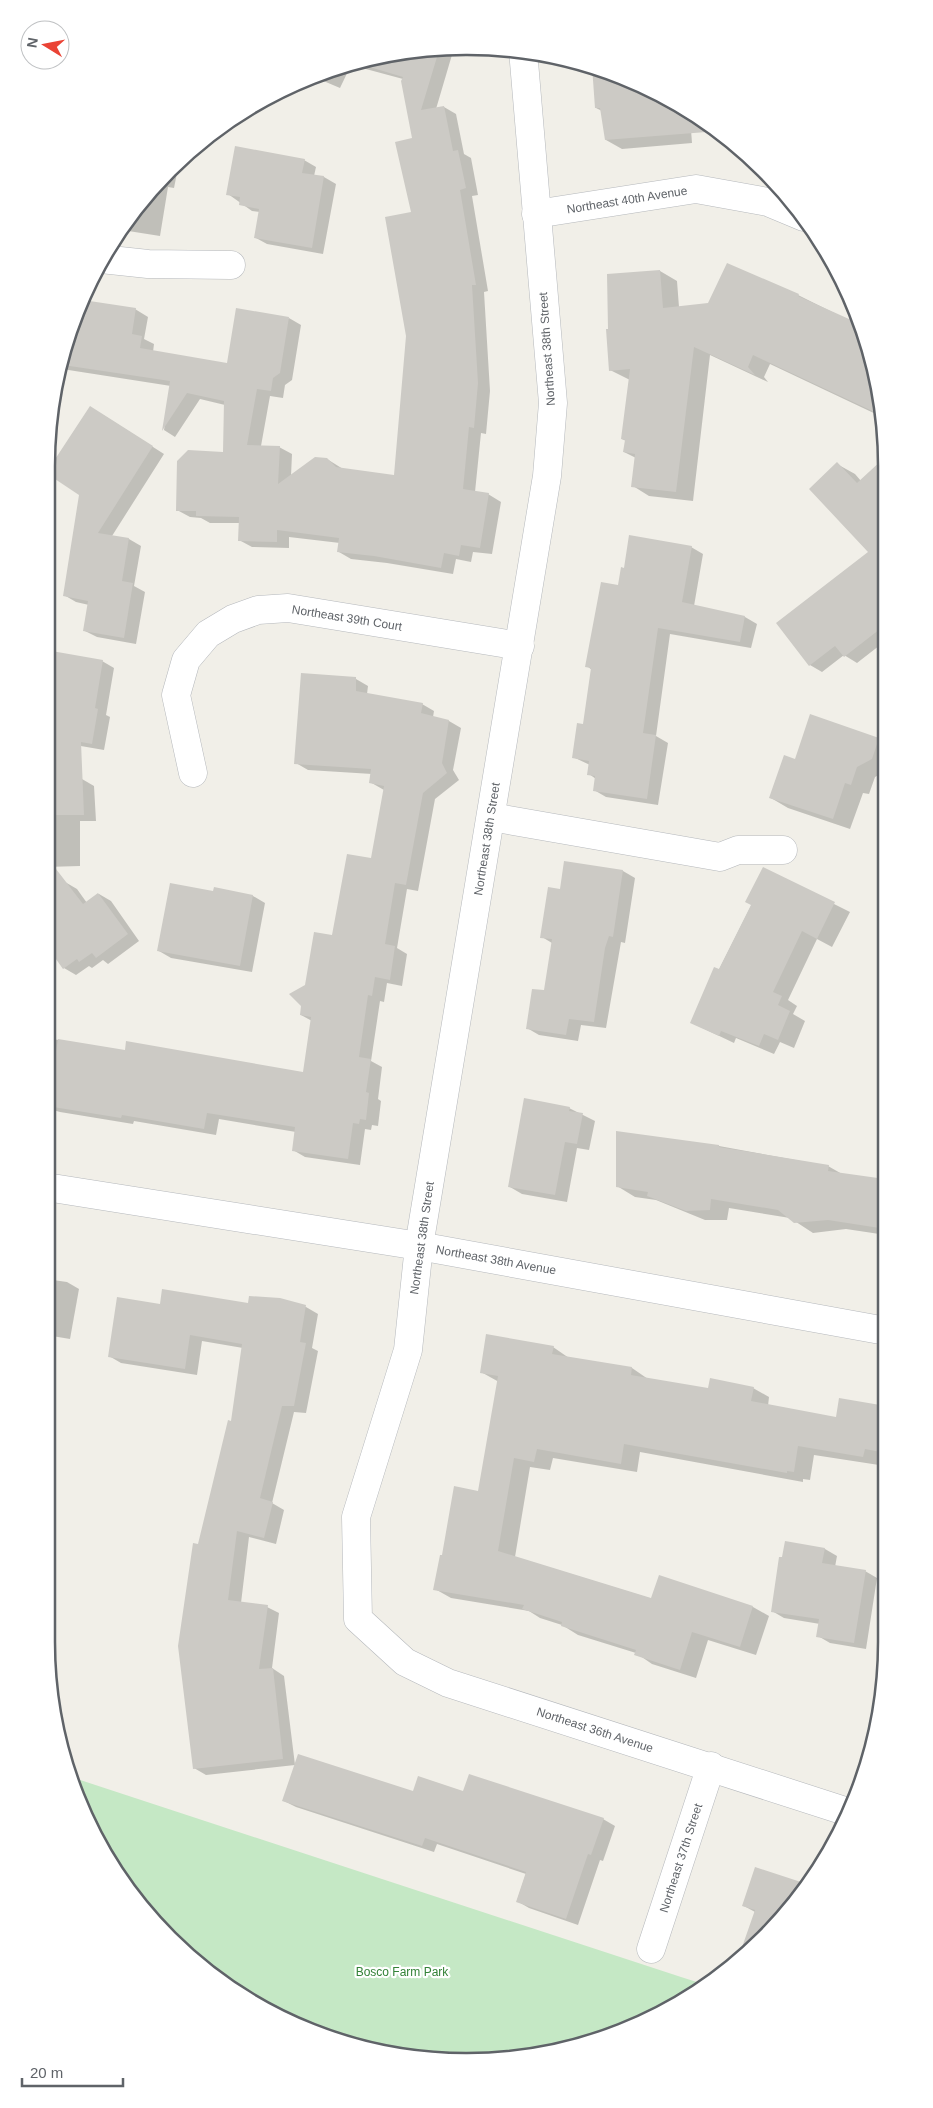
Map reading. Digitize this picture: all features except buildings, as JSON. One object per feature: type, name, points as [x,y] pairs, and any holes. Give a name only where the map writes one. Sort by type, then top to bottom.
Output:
[{"type":"street","name":"Northeast 38th Street","points":[[358,1619],[356,1517],[408,1350],[419,1246],[547,476],[553,402],[524,60]]},
{"type":"street","name":"Northeast 40th Avenue","points":[[536,214],[696,190],[768,202],[789,211]]},
{"type":"street","points":[[111,260],[148,264],[231,265]]},
{"type":"street","name":"Northeast 39th Court","points":[[193,773],[176,695],[186,660],[208,634],[241,616],[258,610],[288,608],[520,646]]},
{"type":"street","points":[[491,817],[720,857],[738,850],[782,850]]},
{"type":"street","name":"Northeast 38th Avenue","points":[[55,1188],[419,1246],[878,1330]]},
{"type":"street","name":"Northeast 36th Avenue","points":[[358,1619],[405,1662],[448,1683],[711,1766],[842,1810]]},
{"type":"street","name":"Northeast 37th Street","points":[[651,1949],[711,1766]]},
{"type":"green space","name":"Bosco Farm Park","points":[[79,1780],[697,1982],[649,2011],[624,2022],[573,2039],[520,2049],[493,2052],[440,2052],[386,2045],[334,2031],[284,2011],[261,1998],[238,1984],[195,1951],[157,1913],[124,1870],[97,1824]]}]
